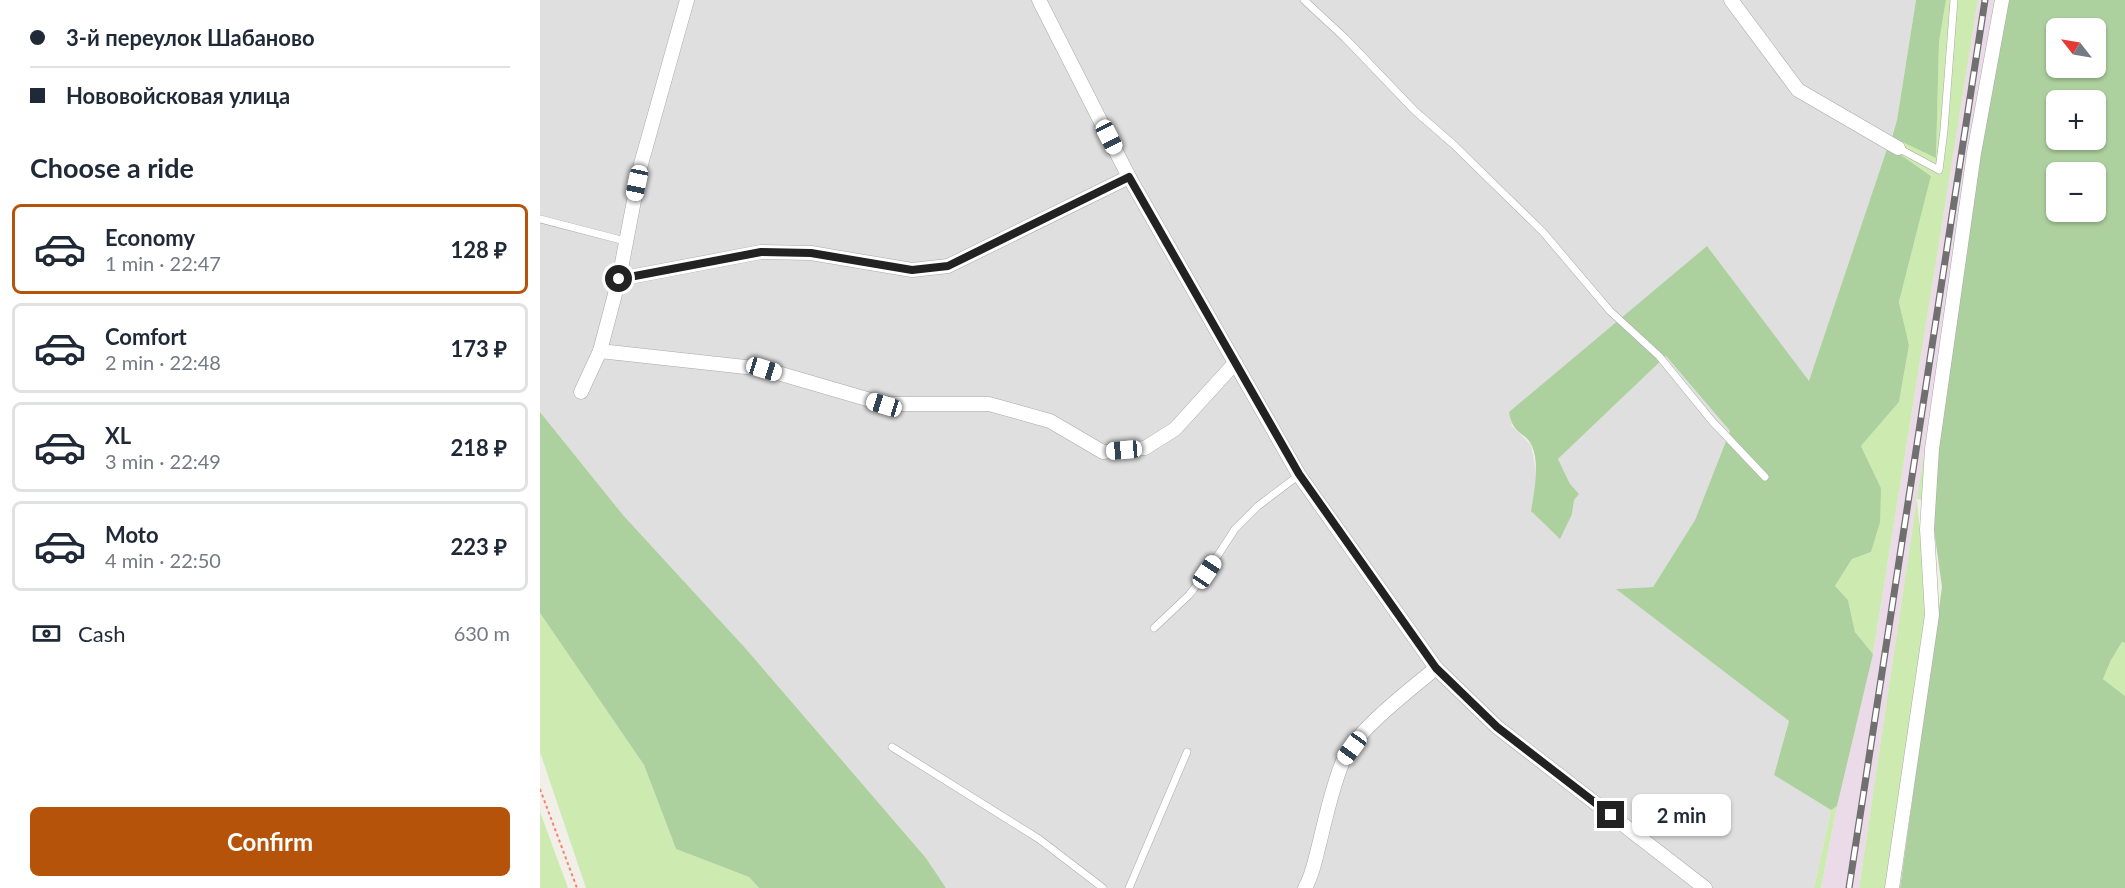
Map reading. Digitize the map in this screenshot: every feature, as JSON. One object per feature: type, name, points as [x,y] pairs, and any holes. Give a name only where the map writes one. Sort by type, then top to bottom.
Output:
[{"type":"street","points":[[581,392],[600,351],[619,279],[641,164],[687,0]]},
{"type":"street","points":[[1039,0],[1129,177],[1299,474],[1436,668],[1497,727],[1705,888]]},
{"type":"street","points":[[1731,0],[1798,90],[1898,148]]},
{"type":"street","points":[[1892,888],[1932,615],[1927,529],[1932,449],[1974,153],[2002,0]]},
{"type":"street","points":[[619,279],[761,252],[811,253],[912,270],[948,266],[1129,177]]},
{"type":"street","points":[[600,351],[764,369],[884,405],[989,404],[1050,421],[1103,452],[1145,448],[1175,429],[1235,363]]},
{"type":"street","points":[[1305,888],[1311,877],[1343,759],[1360,736],[1436,668]]},
{"type":"lane","points":[[1304,0],[1345,38],[1415,111],[1453,144],[1543,232],[1610,311],[1659,356],[1712,421],[1765,477]]},
{"type":"lane","points":[[1898,148],[1939,170],[1953,0]]},
{"type":"lane","points":[[540,219],[625,241]]},
{"type":"lane","points":[[1154,628],[1189,595],[1235,530],[1258,506],[1299,474]]},
{"type":"lane","points":[[892,747],[1039,839],[1103,888]]},
{"type":"lane","points":[[1129,888],[1187,752]]},
{"type":"path","points":[[540,789],[577,888]]},
{"type":"shaded area","points":[[540,0],[1916,0],[1897,120],[1809,382],[1707,246],[1511,425],[1531,445],[1537,477],[1531,511],[1572,514],[1574,500],[1570,484],[1558,459],[1666,356],[1730,431],[1695,520],[1653,587],[1617,589],[1789,721],[1774,775],[1831,810],[1814,888],[946,888],[926,858],[747,650],[623,515],[540,412]]},
{"type":"shaded area","points":[[1978,0],[1994,0],[1859,888],[1821,888],[1840,791],[1873,654]]},
{"type":"green space","points":[[1916,0],[1946,0],[1939,42],[1936,158],[1892,137],[1897,120]]},
{"type":"green space","points":[[1946,0],[1978,0],[1873,654],[1855,632],[1848,600],[1835,586],[1852,559],[1871,552],[1881,488],[1861,446],[1899,402],[1909,345],[1899,302],[1931,176],[1888,146],[1892,137],[1936,157],[1939,42]]},
{"type":"green space","points":[[1994,0],[2008,0],[1935,502],[1917,499],[1927,616],[1888,888],[1859,888],[1917,498]]},
{"type":"green space","points":[[2008,0],[2125,0],[2125,643],[2122,642],[2111,660],[2103,679],[2125,696],[2125,888],[1900,888],[1942,587],[1934,530],[1938,451],[1980,154]]},
{"type":"green space","points":[[1888,146],[1931,176],[1899,302],[1909,345],[1899,402],[1861,446],[1881,488],[1880,522],[1871,552],[1852,559],[1835,586],[1848,600],[1855,632],[1873,654],[1837,806],[1831,810],[1774,775],[1789,721],[1616,589],[1653,587],[1695,520],[1730,431],[1666,356],[1558,459],[1570,484],[1579,494],[1574,500],[1572,514],[1560,539],[1531,511],[1536,461],[1532,446],[1513,425],[1509,412],[1707,246],[1809,381]]},
{"type":"green space","points":[[540,412],[623,515],[747,650],[926,858],[946,888],[759,888],[749,877],[676,849],[644,765],[540,613]]},
{"type":"green space","points":[[540,613],[644,765],[676,849],[749,877],[759,888],[586,888],[540,752]]},
{"type":"green space","points":[[2122,642],[2125,643],[2125,696],[2103,679]]},
{"type":"green space","points":[[1837,806],[1821,888],[1814,888],[1831,810]]},
{"type":"green space","points":[[540,812],[568,888],[540,888]]},
{"type":"railway","points":[[1849,888],[1985,0]]},
{"type":"route","points":[[619,279],[735,255],[761,252],[811,253],[912,270],[948,266],[1129,177],[1299,474],[1436,668],[1497,727],[1611,815]]}]
